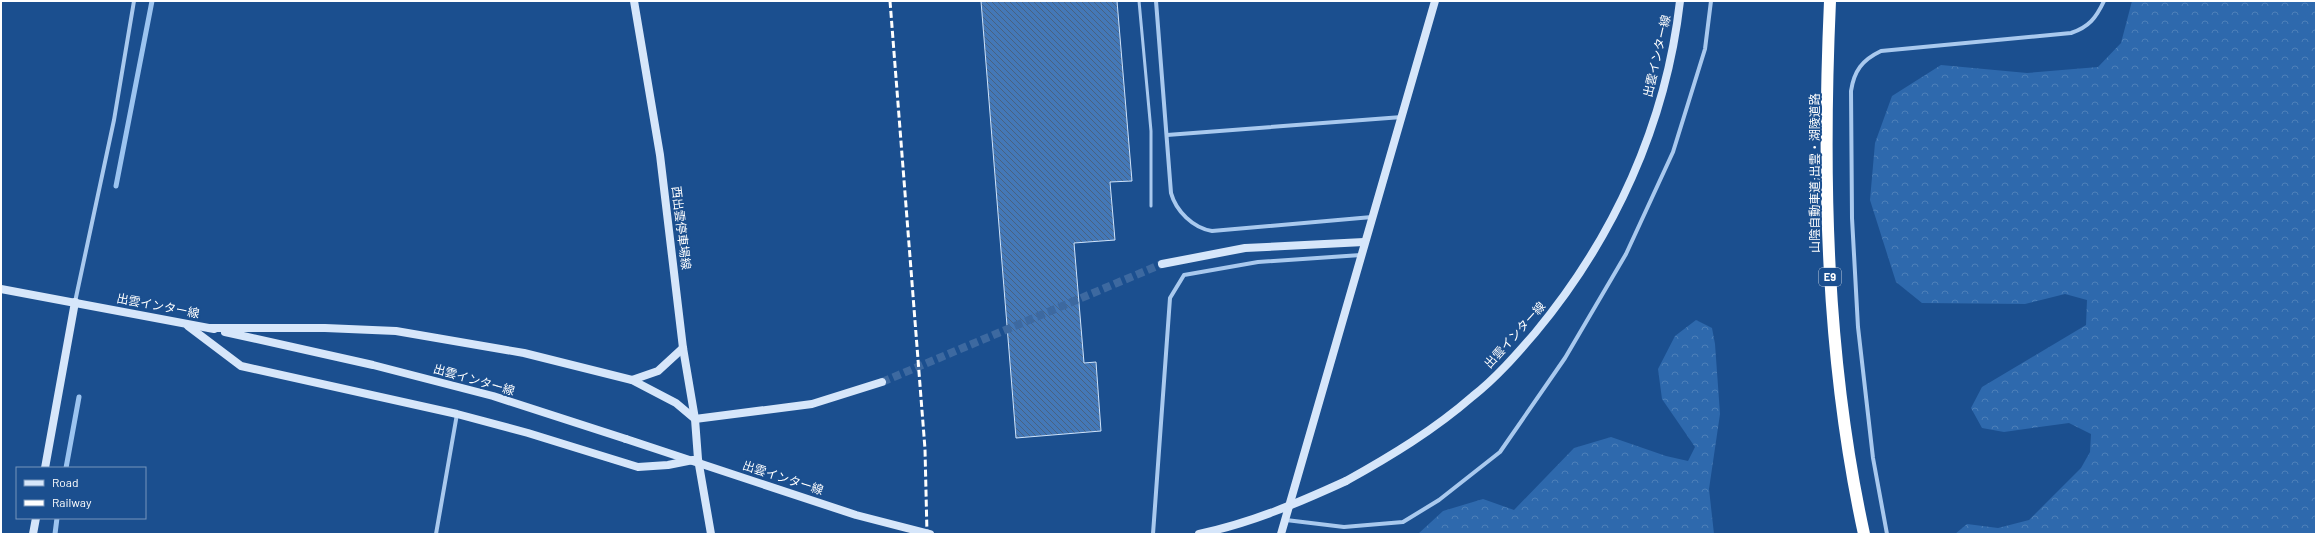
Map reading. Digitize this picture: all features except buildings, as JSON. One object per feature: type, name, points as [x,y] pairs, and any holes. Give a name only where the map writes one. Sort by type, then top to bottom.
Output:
[{"type":"highway","name":"山陰自動車道;出雲・湖陵道路","points":[[1830,1],[1827,173],[1831,287],[1841,394],[1864,534]]},
{"type":"main road","name":"西出雲停車場線","points":[[634,1],[660,155],[684,348],[695,419],[698,459],[711,534]]},
{"type":"main road","points":[[1281,534],[1364,242],[1403,117],[1435,1]]},
{"type":"main road","name":"出雲インター線","points":[[1199,534],[1235,526],[1273,513],[1346,481],[1412,443],[1474,396],[1526,343],[1578,276],[1623,199],[1647,140],[1669,64],[1680,1]]},
{"type":"main road","points":[[1162,264],[1245,248],[1364,242]]},
{"type":"main road","name":"出雲インター線","points":[[1,289],[210,328],[373,365],[493,396],[856,515],[930,534]]},
{"type":"main road","points":[[45,467],[75,302]]},
{"type":"main road","points":[[186,324],[241,366],[457,414],[528,433],[638,468],[668,465],[698,459]]},
{"type":"main road","points":[[210,328],[325,328],[396,331],[524,353],[632,380],[676,403],[695,419],[812,404],[882,382]]},
{"type":"main road","points":[[632,380],[658,371],[684,348]]},
{"type":"main road","points":[[33,534],[36,519]]},
{"type":"street","points":[[75,302],[114,120],[134,1]]},
{"type":"street","points":[[1156,1],[1173,200],[1193,224],[1205,230],[1372,217]]},
{"type":"street","points":[[1286,520],[1344,528],[1403,522],[1439,500],[1500,452],[1565,358],[1626,254],[1673,152],[1705,49],[1711,1]]},
{"type":"street","points":[[1887,534],[1865,400],[1854,274],[1851,92],[1853,79],[1864,61],[1881,51],[2071,33],[2080,30],[2095,18],[2104,1]]},
{"type":"street","points":[[1167,134],[1403,117]]},
{"type":"street","points":[[1153,534],[1170,298],[1184,275],[1258,262],[1361,255]]},
{"type":"street","points":[[436,534],[457,414]]},
{"type":"lane","points":[[1139,1],[1151,131],[1151,206]]},
{"type":"green space","points":[[2132,1],[2316,1],[2316,534],[1955,534],[1967,524],[1998,528],[2029,520],[2081,468],[2090,452],[2091,434],[2069,423],[2004,432],[1982,428],[1971,408],[1982,387],[2086,325],[2087,300],[2065,294],[2025,304],[1922,303],[1896,282],[1870,200],[1875,143],[1892,96],[1941,65],[2027,73],[2098,67],[2121,43]]},
{"type":"green space","points":[[1696,320],[1712,328],[1715,344],[1720,414],[1709,489],[1714,534],[1418,534],[1443,511],[1483,499],[1514,510],[1574,448],[1611,437],[1666,456],[1688,461],[1695,447],[1662,399],[1658,369],[1675,336]]},
{"type":"waterway","points":[[116,186],[152,1]]},
{"type":"waterway","points":[[66,467],[79,397]]},
{"type":"waterway","points":[[55,534],[57,519]]},
{"type":"tunnel","points":[[882,382],[1162,264]]},
{"type":"railway","points":[[890,1],[925,449],[927,534]]}]
